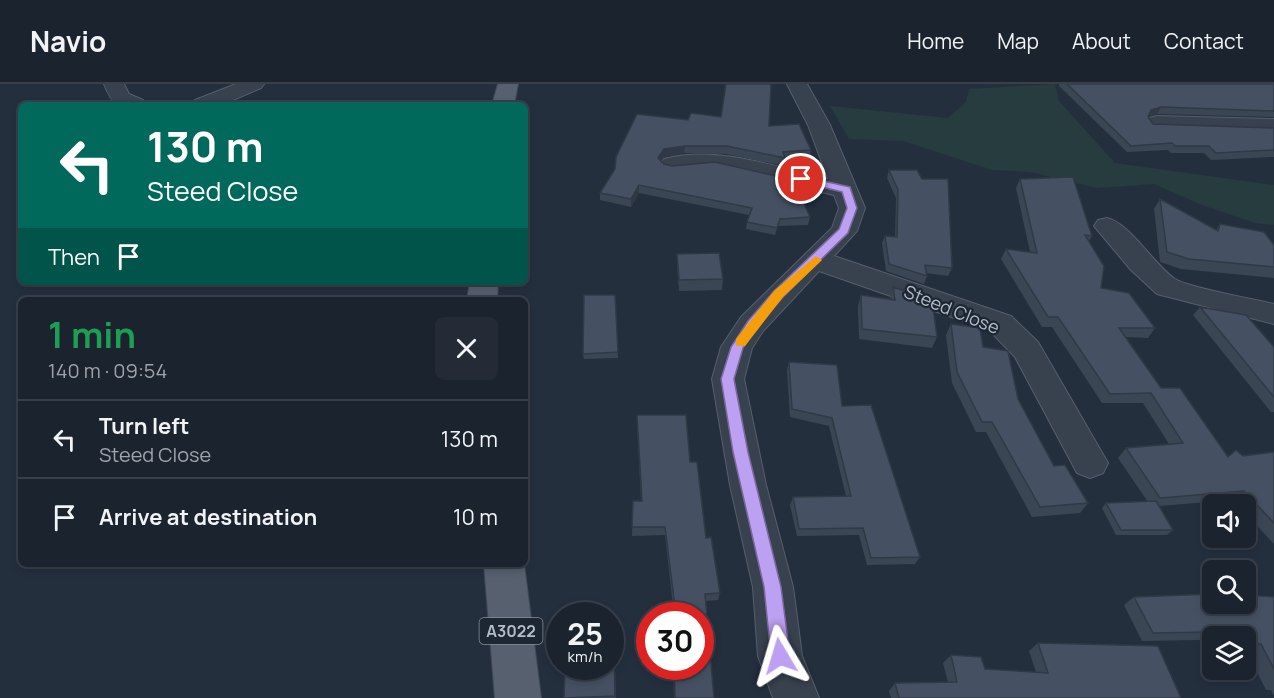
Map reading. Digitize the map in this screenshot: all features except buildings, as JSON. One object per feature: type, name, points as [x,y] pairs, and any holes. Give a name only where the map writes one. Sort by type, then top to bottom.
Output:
[{"type":"main road","name":"A3022","points":[[504,567],[518,698]]},
{"type":"street","points":[[114,84],[120,98],[129,102]]},
{"type":"street","points":[[210,102],[254,84]]},
{"type":"street","points":[[796,698],[780,656],[773,587],[746,476],[728,379],[737,347],[752,324],[779,294],[844,231],[852,208],[819,125],[797,84]]},
{"type":"street","points":[[1157,123],[1274,126]]},
{"type":"street","points":[[672,164],[714,160],[846,190]]},
{"type":"street","points":[[1107,226],[1141,264],[1167,287],[1274,314]]},
{"type":"street","name":"Steed Close","points":[[816,260],[1000,324],[1027,350],[1090,463]]},
{"type":"green space","points":[[1055,84],[1059,101],[1115,163],[1274,185],[1274,225],[1255,223],[1202,205],[1154,184],[1097,188],[1030,172],[992,170],[903,141],[849,139],[830,106],[948,118],[966,102],[969,89]]},
{"type":"slow traffic","points":[[740,343],[752,324],[779,294],[816,260]]},
{"type":"route","points":[[780,656],[773,587],[737,436],[728,379],[737,347],[752,324],[779,294],[844,231],[852,208],[846,190],[801,179]]}]
